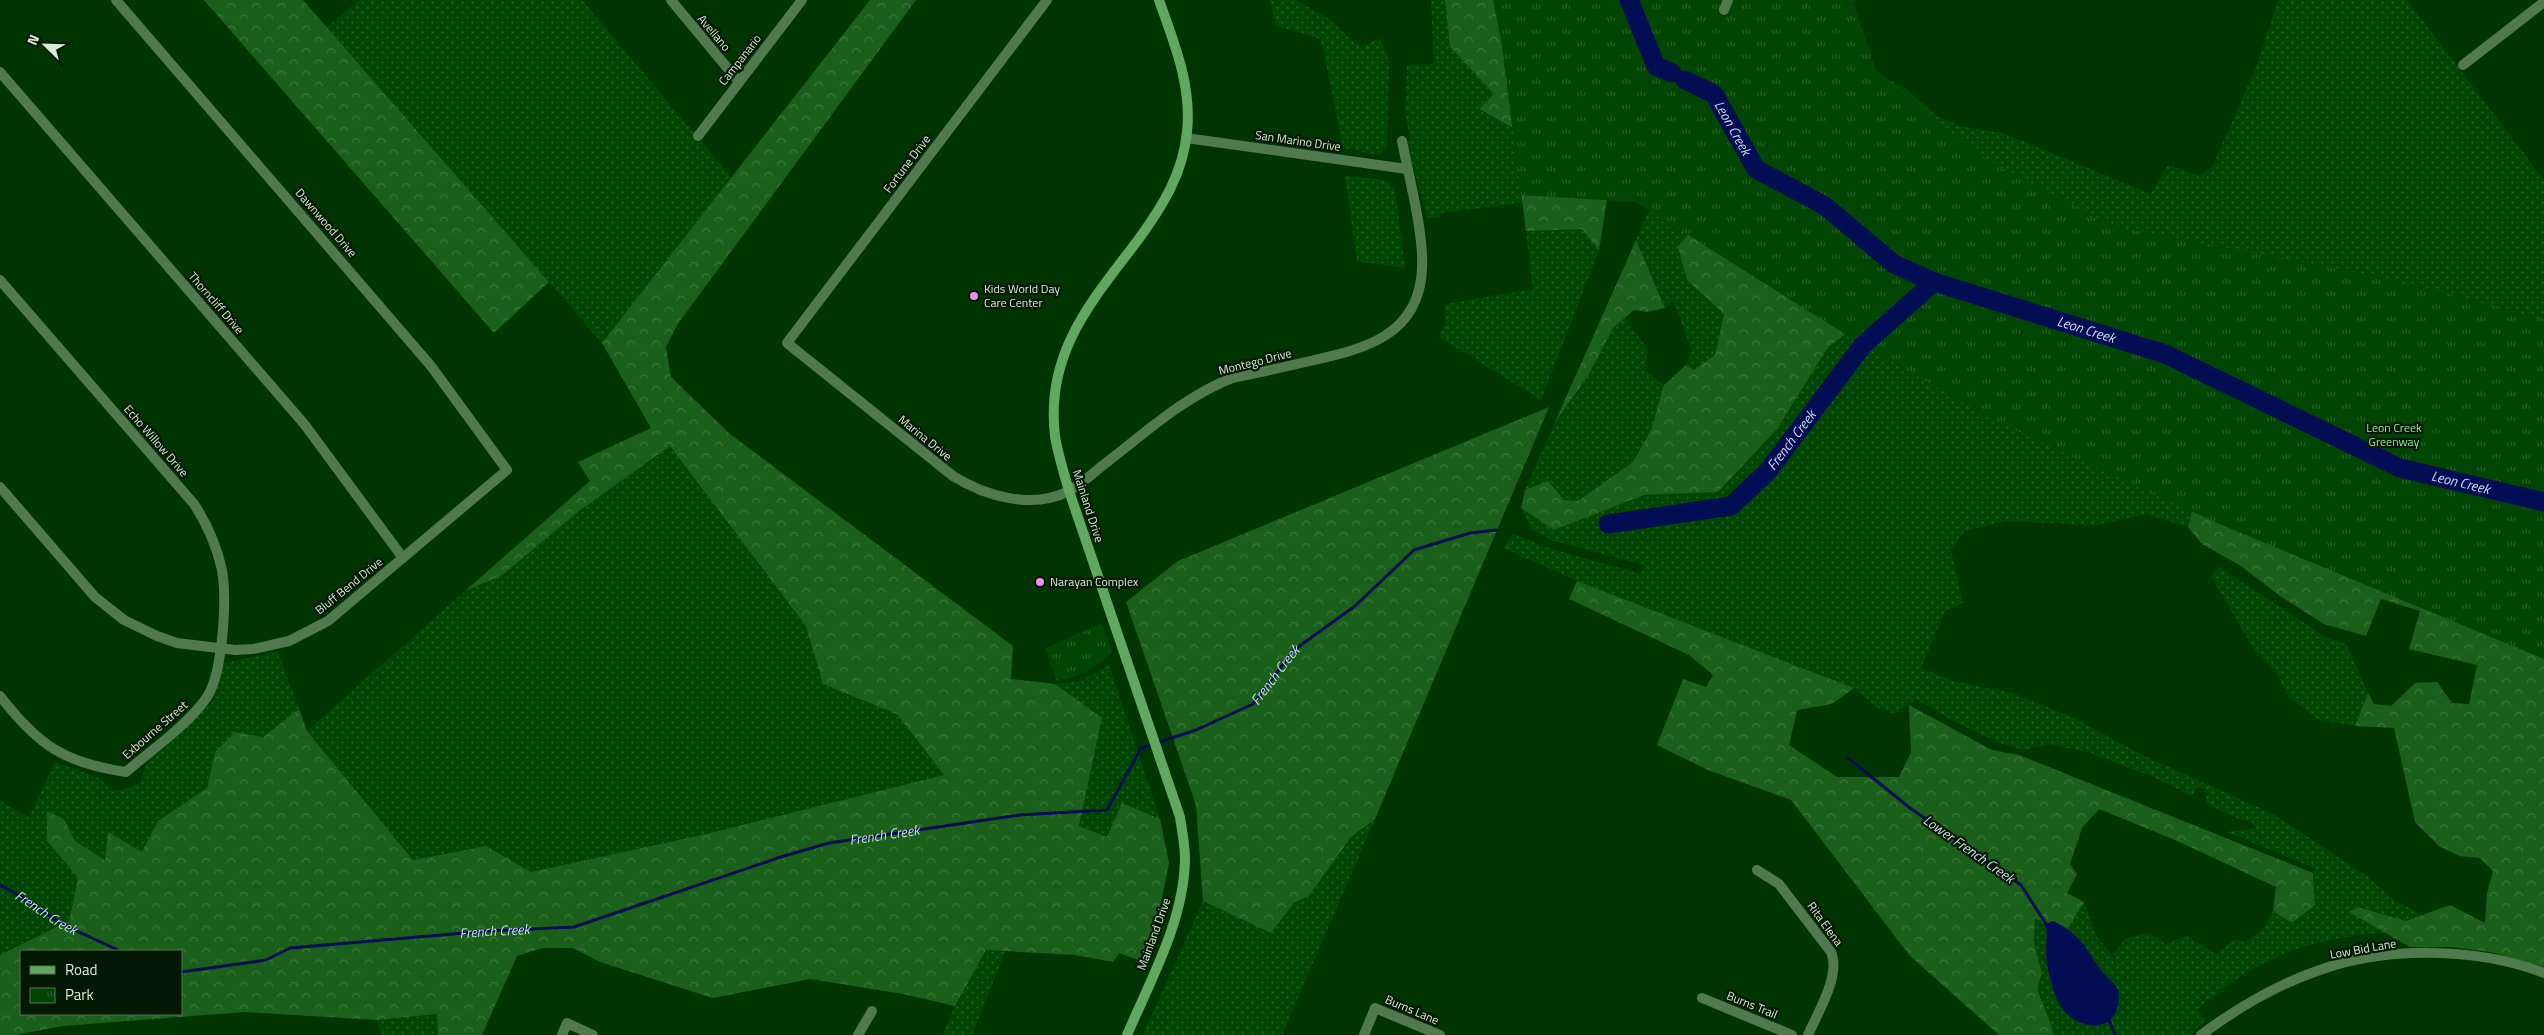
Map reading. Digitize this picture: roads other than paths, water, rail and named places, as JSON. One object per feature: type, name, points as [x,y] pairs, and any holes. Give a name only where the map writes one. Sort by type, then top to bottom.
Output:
[{"type":"main road","name":"Mainland Drive","points":[[1127,1035],[1170,933],[1181,896],[1185,857],[1180,817],[1058,454],[1054,397],[1068,341],[1087,308],[1165,201],[1180,167],[1186,138],[1188,108],[1183,70],[1158,0]]},
{"type":"street","name":"Dawnwood Drive","points":[[116,0],[431,366],[507,470]]},
{"type":"street","name":"Avellano","points":[[671,0],[739,82]]},
{"type":"street","name":"Campanario","points":[[698,136],[802,0]]},
{"type":"street","name":"Fortune Drive","points":[[787,343],[1047,0]]},
{"type":"street","points":[[1724,10],[1728,0]]},
{"type":"street","points":[[2463,65],[2544,2]]},
{"type":"street","name":"Thorncliff Drive","points":[[0,72],[305,426],[403,558]]},
{"type":"street","name":"San Marino Drive","points":[[1186,138],[1407,169]]},
{"type":"street","name":"Montego Drive","points":[[1069,491],[1173,410],[1205,390],[1232,378],[1361,348],[1396,329],[1408,314],[1420,287],[1422,267],[1421,247],[1402,141]]},
{"type":"street","name":"Echo Willow Drive","points":[[0,280],[201,515],[213,540],[222,570],[221,649]]},
{"type":"street","name":"Marina Drive","points":[[787,343],[964,483],[1000,497],[1017,499],[1045,498],[1069,491]]},
{"type":"street","name":"Bluff Bend Drive","points":[[0,487],[94,597],[124,620],[157,636],[177,643],[221,649],[253,649],[271,646],[306,634],[328,621],[507,470]]},
{"type":"street","name":"Exbourne Street","points":[[0,696],[30,733],[56,751],[70,759],[105,769],[126,772],[201,706],[216,681],[221,649]]},
{"type":"street","name":"Rita Elena","points":[[1757,870],[1779,884],[1831,952],[1834,960],[1834,976],[1808,1035]]},
{"type":"street","name":"Low Bid Lane","points":[[2201,1035],[2254,999],[2285,983],[2318,970],[2350,962],[2410,953],[2462,954],[2500,961],[2544,973]]},
{"type":"street","name":"Burns Trail","points":[[1702,998],[1792,1035]]},
{"type":"street","name":"Burns Lane","points":[[1364,1035],[1375,1008],[1440,1035]]},
{"type":"street","points":[[858,1035],[872,1012]]},
{"type":"street","points":[[562,1035],[567,1024],[593,1035]]},
{"type":"waterway","name":"Leon Creek","points":[[1629,0],[1656,66],[1672,73]]},
{"type":"waterway","name":"Leon Creek","points":[[1685,80],[1714,94],[1756,169],[1825,206],[1894,264],[1934,282],[2165,354],[2400,468],[2544,502]]},
{"type":"waterway","name":"French Creek","points":[[1608,524],[1731,506],[1768,471],[1863,345],[1934,282]]},
{"type":"waterway","name":"French Creek","points":[[182,972],[266,960],[290,948],[488,931],[574,927],[784,856],[829,843],[1019,815],[1107,810],[1141,748],[1196,730],[1253,704],[1294,650],[1355,606],[1414,550],[1470,533],[1496,530]]},
{"type":"waterway","name":"Lower French Creek","points":[[1848,758],[1910,808],[2021,885],[2048,927]]},
{"type":"waterway","name":"French Creek","points":[[0,885],[63,924],[117,950]]},
{"type":"waterway","name":"Lower French Creek","points":[[2108,1018],[2115,1035]]},
{"type":"place","name":"Kids World Day Care Center","points":[[974,296]]},
{"type":"place","name":"Narayan Complex","points":[[1040,582]]},
{"type":"park label","name":"Leon Creek Greenway","points":[[2394,435]]}]
